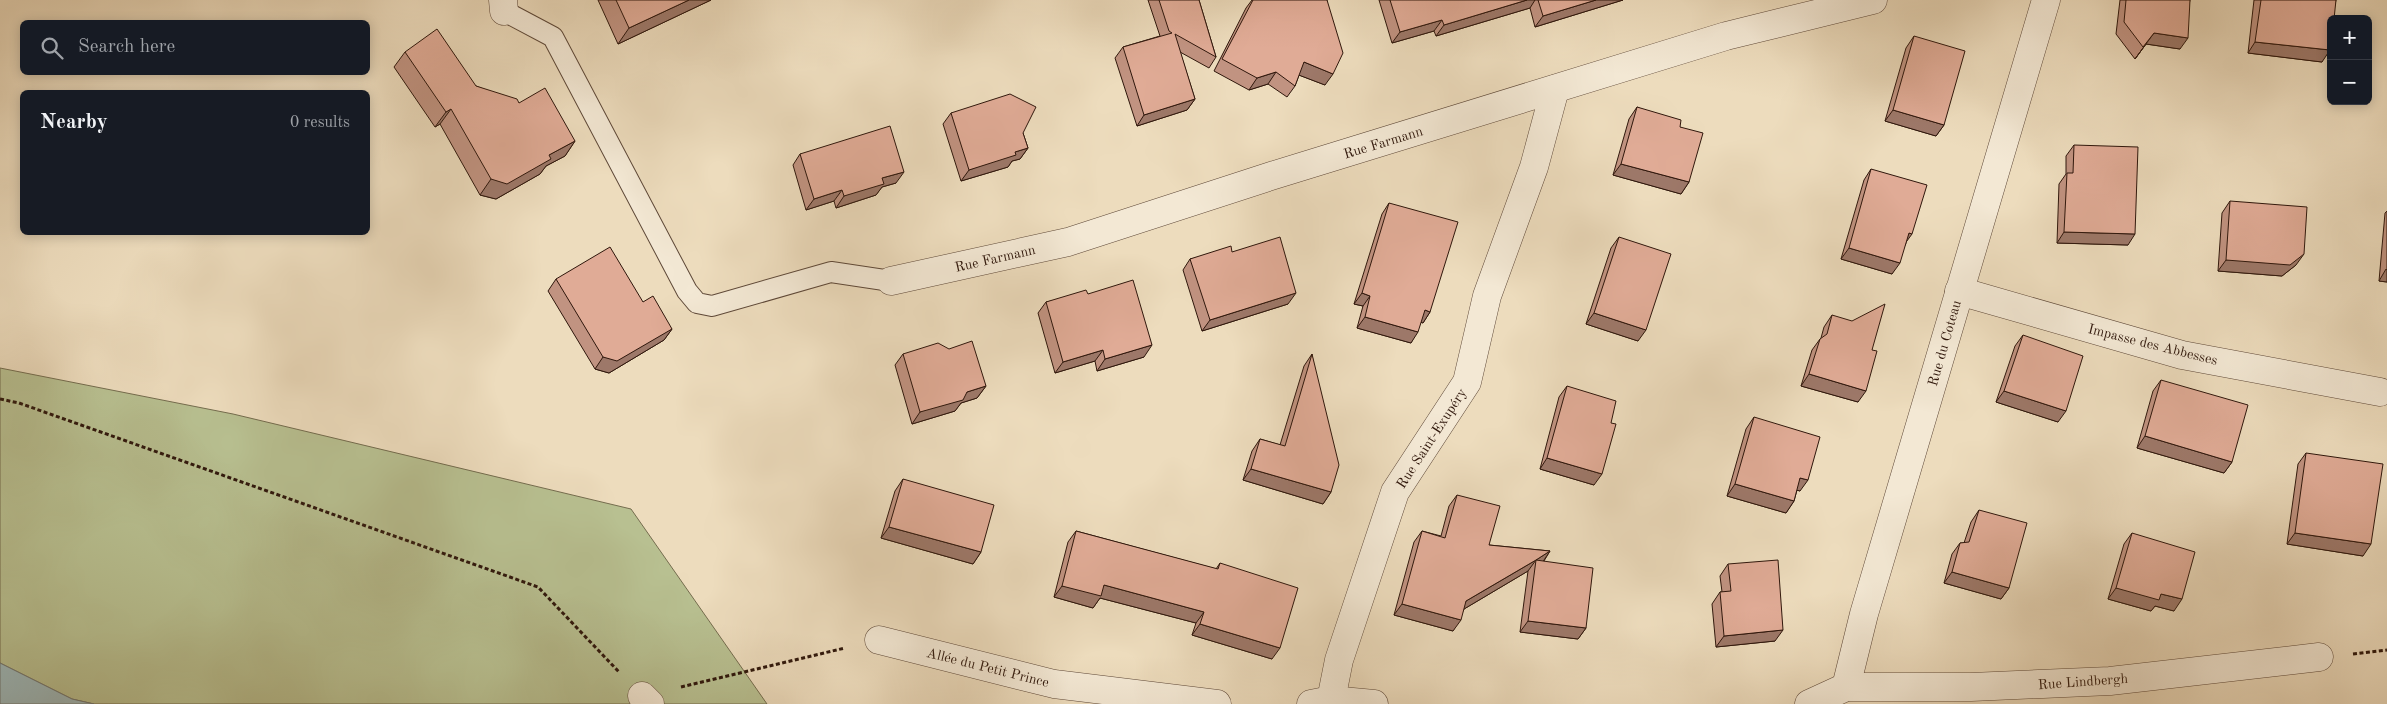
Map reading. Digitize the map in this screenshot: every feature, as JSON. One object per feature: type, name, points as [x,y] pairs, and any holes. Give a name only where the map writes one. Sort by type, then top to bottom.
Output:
[{"type":"street","name":"Rue Farmann","points":[[891,281],[1068,242],[1726,36],[1873,0]]},
{"type":"street","name":"Rue du Coteau","points":[[1846,688],[1864,614],[2046,0]]},
{"type":"street","name":"Rue Saint-Exupéry","points":[[1321,702],[1339,660],[1396,492],[1467,382],[1487,296],[1534,167],[1555,89]]},
{"type":"street","name":"Impasse des Abbesses","points":[[1959,291],[2182,355],[2380,392]]},
{"type":"street","name":"Allée du Petit Prince","points":[[879,640],[1054,684],[1217,704]]},
{"type":"street","name":"Rue Lindbergh","points":[[1846,688],[1971,687],[2110,681],[2319,657]]},
{"type":"street","points":[[1808,704],[1846,688]]},
{"type":"street","points":[[1321,702],[1374,704]]},
{"type":"lane","points":[[504,5],[553,37],[687,291],[697,303],[712,306],[831,272],[891,281]]},
{"type":"path","points":[[0,399],[18,402],[538,587],[646,700],[879,640]]},
{"type":"green space","points":[[0,368],[233,414],[631,509],[767,704],[94,704],[72,699],[0,663]]},
{"type":"water","points":[[0,663],[72,699],[94,704],[0,704]]},
{"type":"building","points":[[616,0],[689,0],[629,28]]},
{"type":"building","points":[[1159,0],[1199,0],[1216,57],[1175,34],[1195,99],[1144,115],[1123,47],[1172,33],[1169,31]]},
{"type":"building","points":[[1253,0],[1327,0],[1343,53],[1333,74],[1304,62],[1295,86],[1276,72],[1257,78],[1222,59]]},
{"type":"building","points":[[1390,0],[1527,0],[1444,25],[1442,20],[1400,32]]},
{"type":"building","points":[[1538,0],[1596,0],[1543,16]]},
{"type":"building","points":[[2126,0],[2190,0],[2188,38],[2154,33],[2143,47],[2124,22]]},
{"type":"building","points":[[2261,0],[2336,0],[2334,15],[2327,15],[2327,50],[2255,42]]},
{"type":"building","points":[[437,29],[476,86],[517,99],[519,103],[545,88],[575,141],[549,155],[551,159],[507,184],[491,179],[451,109],[446,112],[405,52]]},
{"type":"building","points":[[1914,36],[1965,51],[1944,125],[1893,110]]},
{"type":"building","points":[[1010,94],[1036,107],[1023,133],[1028,148],[1015,152],[1016,155],[969,170],[951,113]]},
{"type":"building","points":[[1637,107],[1681,120],[1680,127],[1703,133],[1689,182],[1621,164]]},
{"type":"building","points":[[890,126],[904,172],[882,178],[884,184],[844,196],[842,190],[814,199],[800,154]]},
{"type":"building","points":[[2074,145],[2138,147],[2135,234],[2064,232],[2067,173],[2073,173]]},
{"type":"building","points":[[1871,169],[1927,185],[1912,234],[1909,233],[1900,263],[1849,248]]},
{"type":"building","points":[[2230,201],[2307,207],[2304,254],[2290,265],[2226,260]]},
{"type":"building","points":[[1389,203],[1458,222],[1430,312],[1425,310],[1418,332],[1365,317],[1370,296],[1362,293]]},
{"type":"building","points":[[1280,237],[1296,293],[1210,320],[1190,259],[1231,246],[1232,252]]},
{"type":"building","points":[[1619,237],[1671,254],[1646,330],[1594,313]]},
{"type":"building","points":[[610,247],[643,302],[653,296],[672,329],[617,361],[603,357],[556,279]]},
{"type":"building","points":[[1133,280],[1152,345],[1105,359],[1103,350],[1063,362],[1046,302],[1086,290],[1088,294]]},
{"type":"building","points":[[1885,304],[1872,350],[1877,351],[1866,391],[1809,374],[1820,339],[1827,334],[1832,315],[1852,321]]},
{"type":"building","points":[[2023,335],[2083,356],[2066,411],[2004,391]]},
{"type":"building","points":[[972,341],[986,386],[967,392],[963,400],[920,412],[903,354],[938,343],[949,349]]},
{"type":"building","points":[[1312,354],[1339,465],[1331,492],[1251,469],[1260,439],[1285,446]]},
{"type":"building","points":[[2161,380],[2248,405],[2232,462],[2145,436]]},
{"type":"building","points":[[1567,386],[1616,401],[1611,423],[1616,424],[1602,474],[1547,458]]},
{"type":"building","points":[[1754,417],[1820,437],[1808,480],[1800,478],[1794,501],[1735,484]]},
{"type":"building","points":[[2306,453],[2383,464],[2371,544],[2295,533]]},
{"type":"building","points":[[903,479],[994,505],[981,552],[889,527]]},
{"type":"building","points":[[1457,495],[1500,506],[1489,545],[1550,551],[1466,601],[1461,620],[1402,604],[1422,531],[1445,538]]},
{"type":"building","points":[[1979,510],[2027,523],[2009,588],[1952,572],[1960,543],[1969,542]]},
{"type":"building","points":[[1076,531],[1218,569],[1220,563],[1298,588],[1280,648],[1200,624],[1204,612],[1104,585],[1101,596],[1062,586]]},
{"type":"building","points":[[2132,533],[2195,552],[2182,599],[2161,594],[2159,600],[2116,588]]},
{"type":"building","points":[[1536,560],[1593,568],[1586,628],[1528,621]]},
{"type":"building","points":[[1778,560],[1783,630],[1724,636],[1720,592],[1731,591],[1728,564]]}]
